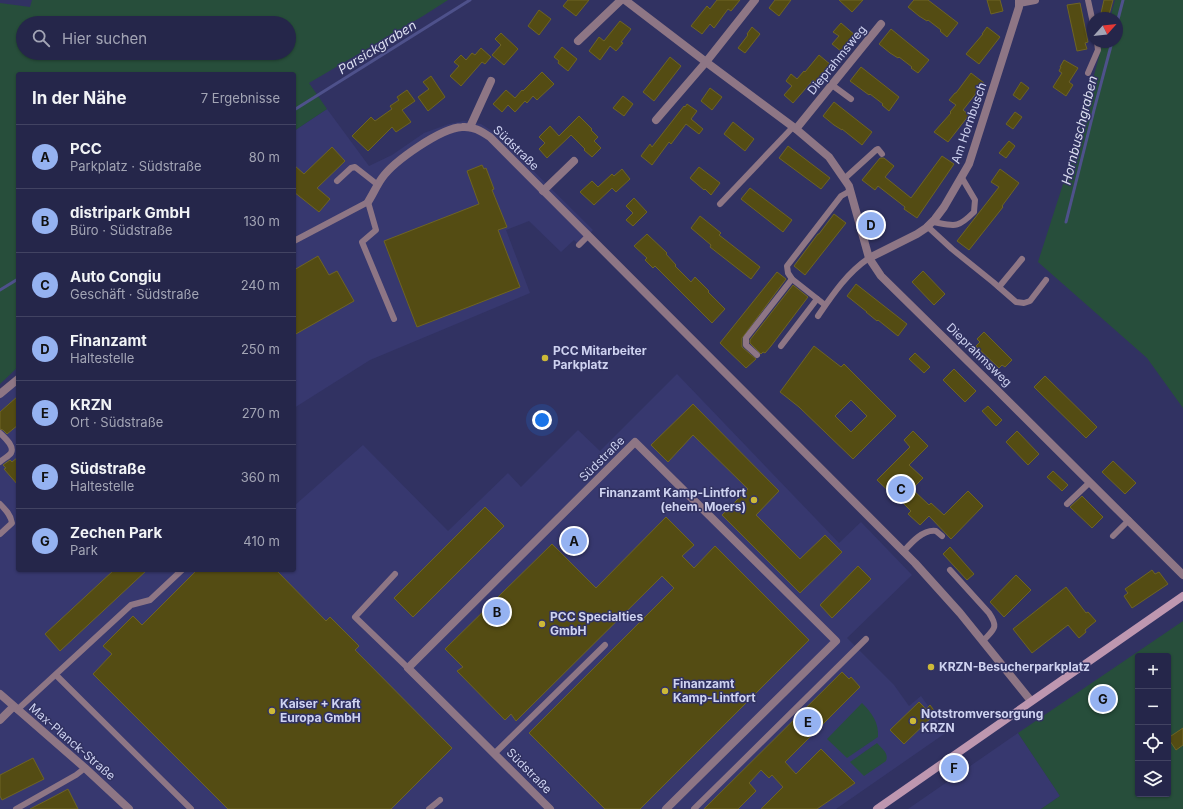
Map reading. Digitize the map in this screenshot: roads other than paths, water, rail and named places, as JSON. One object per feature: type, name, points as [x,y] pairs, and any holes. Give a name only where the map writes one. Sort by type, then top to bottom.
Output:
[{"type":"main road","points":[[877,809],[1183,596]]},
{"type":"street","points":[[578,41],[621,0]]},
{"type":"street","name":"Dieprahmsweg","points":[[625,0],[795,128],[829,157],[849,186],[869,258],[881,276],[1183,575]]},
{"type":"street","points":[[656,120],[706,62],[755,0]]},
{"type":"street","points":[[1019,2],[1035,0]]},
{"type":"street","name":"Am Hornbusch","points":[[869,258],[917,234],[930,224],[944,207],[962,178],[969,164],[1019,8],[1019,2]]},
{"type":"street","name":"Dieprahmsweg","points":[[795,128],[881,24]]},
{"type":"street","points":[[368,202],[383,177],[400,160],[438,134],[461,127],[470,127],[491,81]]},
{"type":"street","name":"Südstraße","points":[[470,127],[480,130],[490,137],[903,552],[960,613],[1031,701]]},
{"type":"street","points":[[543,191],[574,161]]},
{"type":"street","points":[[0,394],[16,381]]},
{"type":"street","name":"Südstraße","points":[[550,809],[408,668],[635,442],[836,642],[666,809]]},
{"type":"street","name":"Max-Planck-Straße","points":[[0,694],[129,809]]},
{"type":"street","points":[[0,720],[15,708]]},
{"type":"lane","points":[[1088,0],[1091,12]]},
{"type":"lane","points":[[1088,73],[1098,48]]},
{"type":"lane","points":[[832,85],[851,99]]},
{"type":"lane","points":[[720,204],[795,128]]},
{"type":"lane","points":[[844,179],[876,150],[878,149],[882,154]]},
{"type":"lane","points":[[337,181],[351,168],[355,167],[378,185]]},
{"type":"lane","points":[[930,224],[954,226],[964,222],[974,212],[975,200],[962,178]]},
{"type":"lane","points":[[825,305],[792,279],[788,273],[787,266],[841,196],[850,191]]},
{"type":"lane","points":[[296,240],[368,202],[376,230],[362,242],[394,320]]},
{"type":"lane","points":[[930,224],[952,249],[1016,302],[1024,304],[1030,301],[1046,280]]},
{"type":"lane","points":[[579,245],[588,236]]},
{"type":"lane","points":[[818,316],[844,280],[858,266],[869,258]]},
{"type":"lane","points":[[999,287],[1022,259]]},
{"type":"lane","points":[[757,355],[746,345],[746,338],[792,279]]},
{"type":"lane","points":[[782,346],[817,298]]},
{"type":"lane","points":[[0,433],[12,450],[11,453],[0,462]]},
{"type":"lane","points":[[1067,504],[1090,482]]},
{"type":"lane","points":[[0,504],[11,517],[12,521],[12,523],[0,534]]},
{"type":"lane","points":[[1113,536],[1129,520]]},
{"type":"lane","points":[[903,552],[912,542],[928,531],[936,531],[942,536]]},
{"type":"lane","points":[[950,570],[994,620],[996,627],[983,641]]},
{"type":"lane","points":[[15,708],[56,675],[131,605],[150,600],[180,572]]},
{"type":"lane","points":[[395,574],[355,617],[408,668]]},
{"type":"lane","points":[[694,809],[866,639]]},
{"type":"lane","points":[[494,754],[605,645]]},
{"type":"lane","points":[[56,675],[191,809]]},
{"type":"lane","points":[[16,809],[76,775],[84,768]]},
{"type":"lane","points":[[429,809],[440,800]]},
{"type":"waterway","name":"Parsickgraben","points":[[296,109],[470,0]]},
{"type":"waterway","name":"Hornbuschgraben","points":[[1120,12],[1123,0]]},
{"type":"waterway","name":"Hornbuschgraben","points":[[1066,222],[1110,48]]},
{"type":"waterway","name":"Parsickgraben","points":[[0,290],[16,280]]},
{"type":"place","name":"Finanzamt","points":[[871,225]]},
{"type":"place","name":"PCC Mitarbeiter Parkplatz","points":[[545,358]]},
{"type":"place","name":"Auto Congiu","points":[[901,489]]},
{"type":"place","name":"Finanzamt Kamp-Lintfort (ehem. Moers)","points":[[754,500]]},
{"type":"place","name":"PCC","points":[[574,541]]},
{"type":"place","name":"distripark GmbH","points":[[497,612]]},
{"type":"place","name":"PCC Specialties GmbH","points":[[542,624]]},
{"type":"place","name":"KRZN-Besucherparkplatz","points":[[931,667]]},
{"type":"place","name":"Finanzamt Kamp-Lintfort","points":[[665,691]]},
{"type":"place","name":"Zechen Park","points":[[1103,699]]},
{"type":"place","name":"Kaiser + Kraft Europa GmbH","points":[[272,711]]},
{"type":"place","name":"Notstromversorgung KRZN","points":[[913,721]]},
{"type":"place","name":"KRZN","points":[[808,722]]},
{"type":"place","name":"Südstraße","points":[[954,768]]}]
